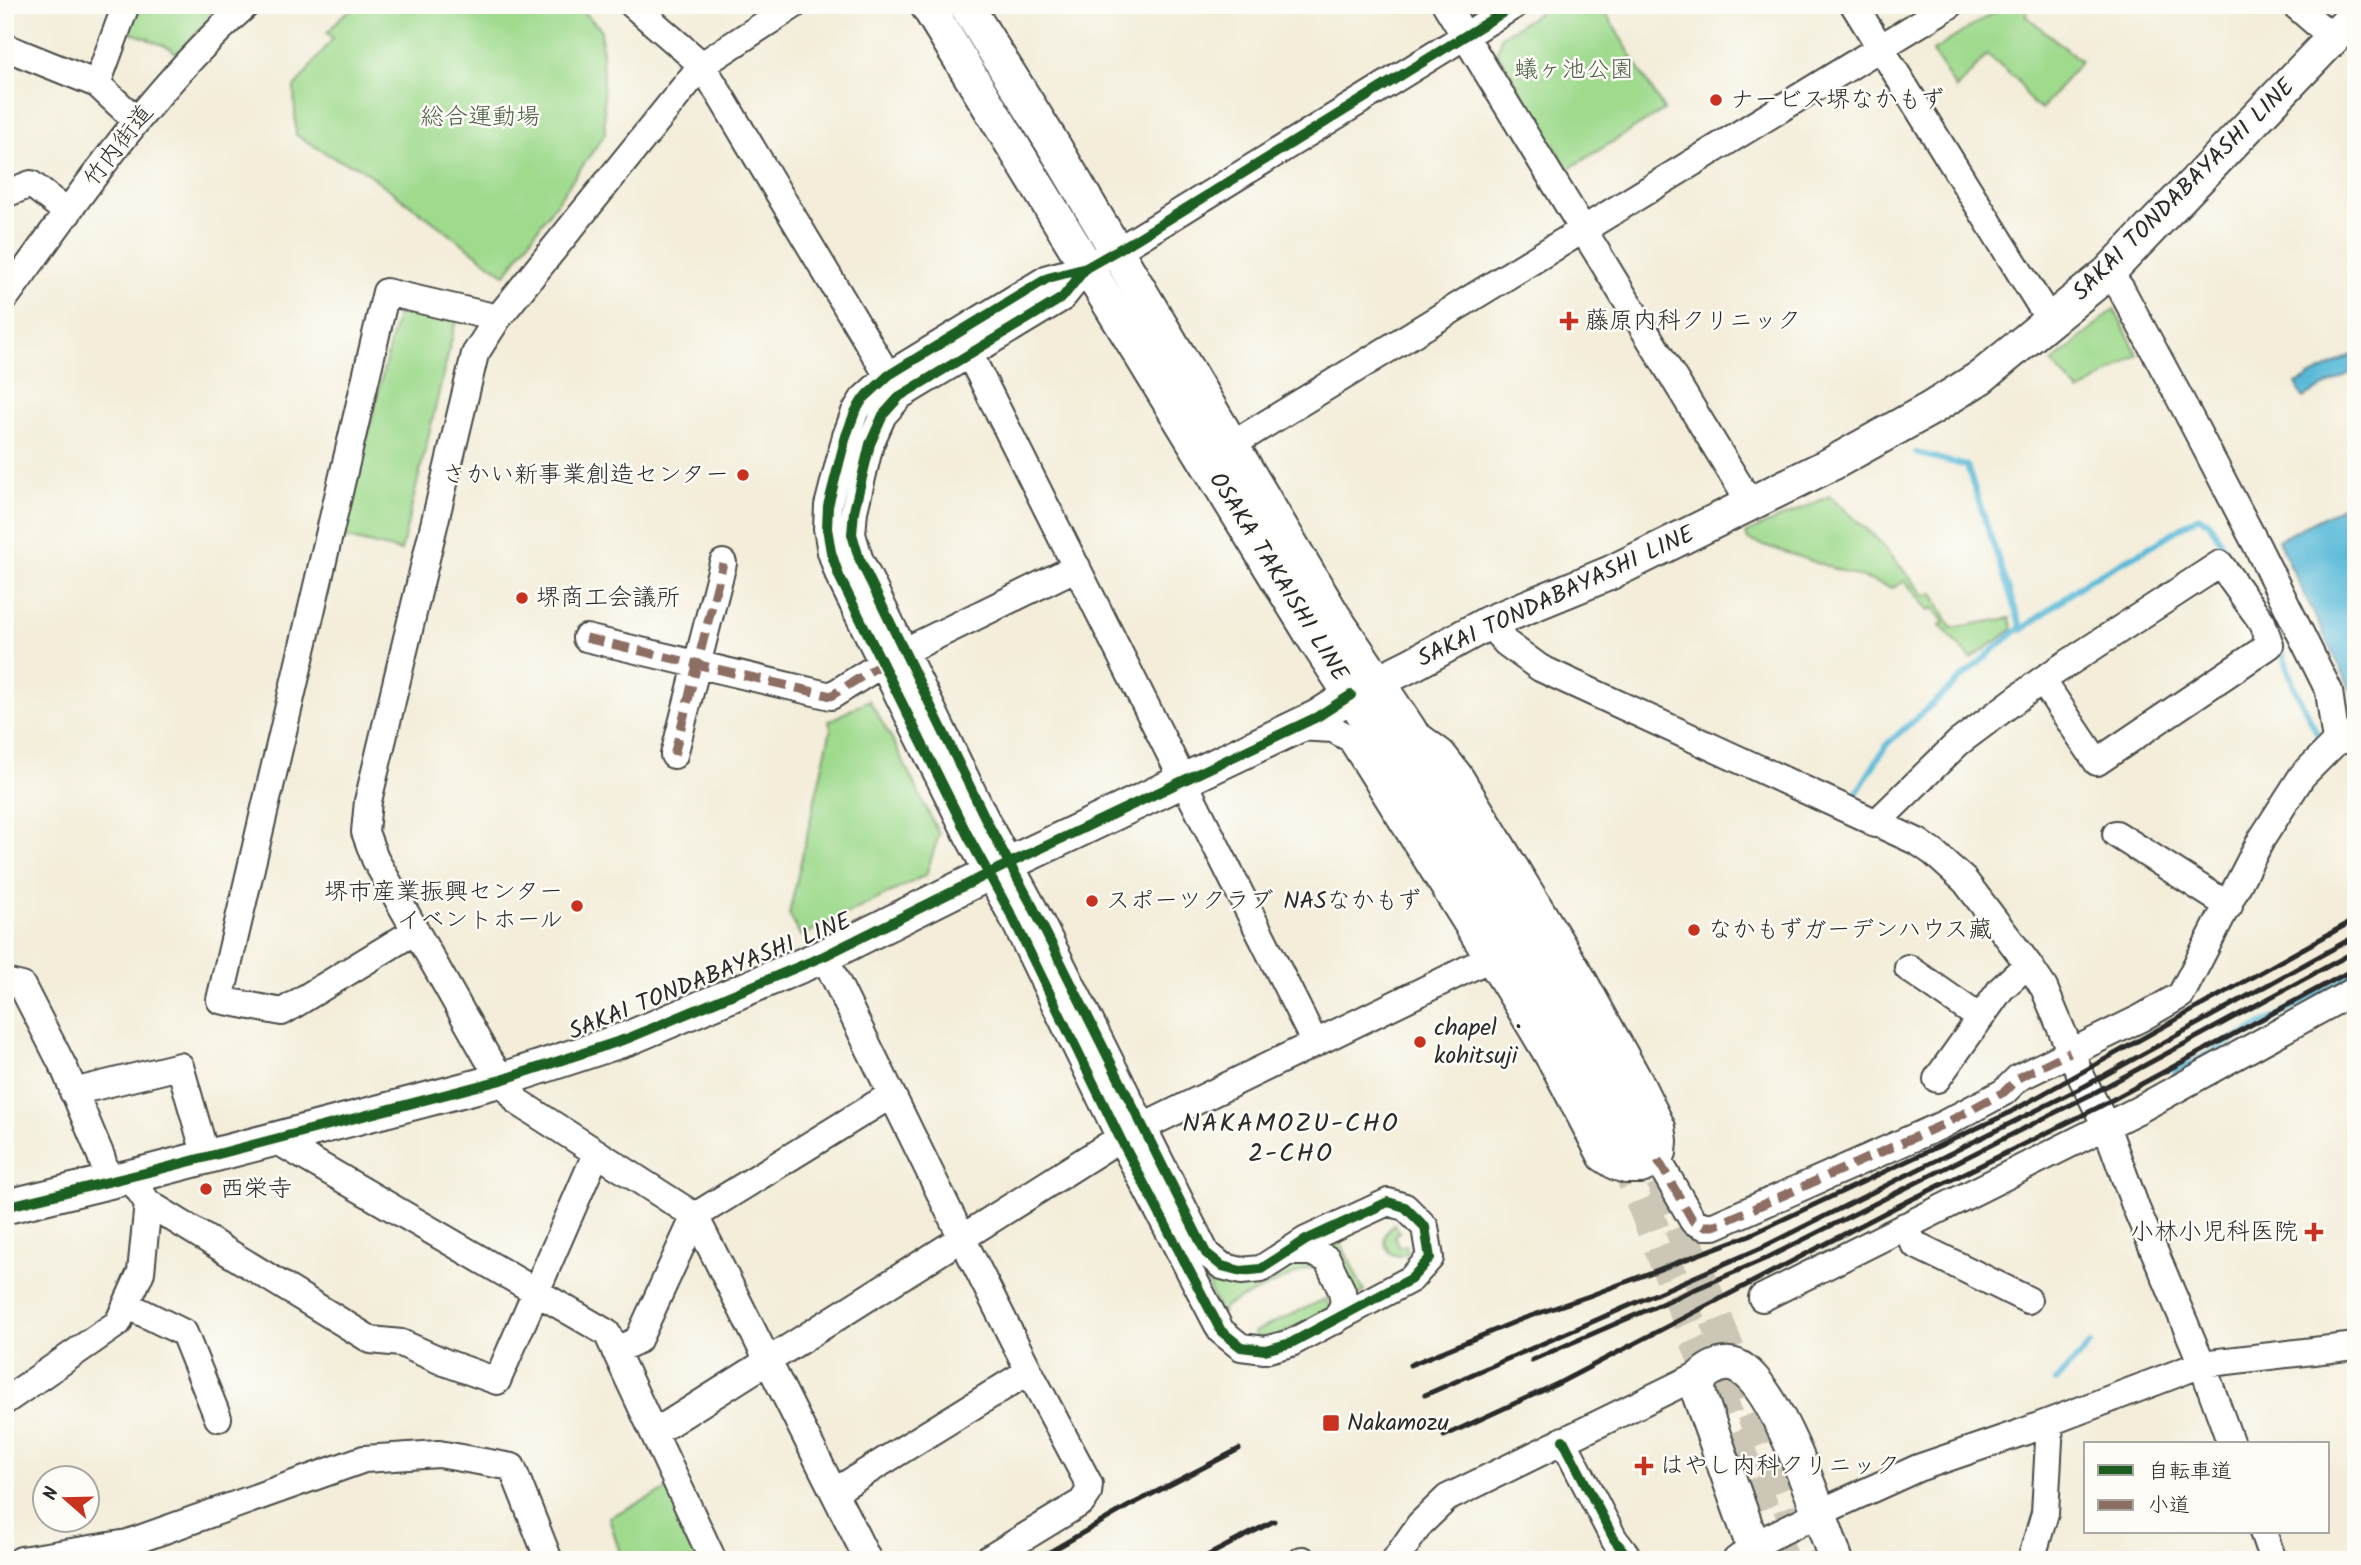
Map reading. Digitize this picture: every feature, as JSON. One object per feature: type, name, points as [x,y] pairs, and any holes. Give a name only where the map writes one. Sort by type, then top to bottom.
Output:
[{"type":"main road","name":"OSAKA TAKAISHI LINE","points":[[927,5],[1086,268],[1364,688],[1529,983],[1643,1152]]},
{"type":"main road","name":"OSAKA TAKAISHI LINE","points":[[966,5],[1051,141],[1333,615],[1364,688],[1409,729],[1558,978],[1600,1052],[1643,1152]]},
{"type":"main road","name":"SAKAI TONDABAYASHI LINE","points":[[5,1207],[129,1188],[205,1157],[501,1080],[629,1038],[824,956],[999,868],[1317,717],[1364,688],[1488,623],[1610,573],[1833,463],[1930,410],[1981,377],[2108,273],[2356,14]]},
{"type":"main road","points":[[1749,1556],[1698,1387],[1702,1376],[1716,1366],[1728,1364],[1741,1369],[1769,1403],[1784,1427],[1836,1560]]},
{"type":"street","points":[[97,85],[126,5]]},
{"type":"street","name":"竹内街道","points":[[5,298],[137,121],[223,25],[246,5]]},
{"type":"street","points":[[633,5],[702,65],[894,386]]},
{"type":"street","points":[[794,5],[702,65],[498,318],[475,354],[368,801],[365,832],[375,859],[415,931],[501,1080],[518,1101],[695,1216],[868,1560]]},
{"type":"street","points":[[1446,5],[1749,503]]},
{"type":"street","points":[[894,386],[1048,278],[1086,268],[1115,252],[1515,5]]},
{"type":"street","points":[[1854,5],[2050,321]]},
{"type":"street","points":[[1233,444],[1950,5]]},
{"type":"street","points":[[2295,5],[2333,38]]},
{"type":"street","points":[[5,47],[97,85],[137,121]]},
{"type":"street","points":[[5,194],[31,184],[68,213]]},
{"type":"street","points":[[1086,268],[1062,298],[969,354],[863,399],[846,436],[828,506],[827,528],[839,576],[894,657],[999,868],[1013,918],[1131,1133],[1206,1253],[1222,1266],[1241,1271],[1261,1269],[1306,1240],[1388,1202],[1405,1207],[1425,1227],[1430,1258],[1411,1279],[1291,1343],[1265,1350],[1241,1347],[1221,1331],[1131,1133]]},
{"type":"street","points":[[1643,1152],[1693,1221],[1704,1226],[1714,1226],[1942,1125],[2004,1092],[2018,1078],[2141,1018],[2181,995],[2261,840],[2302,776],[2346,739],[2329,691],[2183,404],[2121,289],[2108,273]]},
{"type":"street","points":[[415,931],[282,1012],[220,1000],[386,292],[498,318]]},
{"type":"street","points":[[969,354],[1315,1043]]},
{"type":"street","points":[[674,755],[723,563]]},
{"type":"street","points":[[1875,824],[1958,743],[2042,680],[2220,564],[2262,622],[2270,645],[2096,762],[2042,680]]},
{"type":"street","points":[[586,638],[831,695],[894,657],[1077,567]]},
{"type":"street","points":[[1488,623],[1506,643],[1540,668],[1918,842],[1965,881],[2044,988],[2070,1052],[2106,1126],[2136,1208],[2202,1363],[2230,1442]]},
{"type":"street","points":[[2329,691],[2350,718],[2356,720]]},
{"type":"street","points":[[1297,727],[1333,729],[1351,739],[1555,1068],[1602,1158],[1616,1167],[1632,1171],[1645,1168],[1643,1152]]},
{"type":"street","points":[[2116,834],[2229,906]]},
{"type":"street","points":[[824,956],[962,1238],[1089,1483],[1088,1493],[1082,1502],[987,1560]]},
{"type":"street","points":[[654,1433],[1131,1133],[1488,959]]},
{"type":"street","points":[[1937,1079],[2001,989],[2028,964]]},
{"type":"street","points":[[1908,968],[1980,1018]]},
{"type":"street","points":[[5,982],[22,986],[73,1092],[129,1188],[141,1272],[118,1323],[5,1402]]},
{"type":"street","points":[[1762,1298],[2106,1126],[2356,989]]},
{"type":"street","points":[[73,1092],[180,1066],[205,1157]]},
{"type":"street","points":[[615,1351],[638,1340],[695,1216],[891,1095]]},
{"type":"street","points":[[274,1139],[607,1333],[713,1560]]},
{"type":"street","points":[[129,1188],[371,1340],[401,1343],[443,1362],[497,1381],[596,1154]]},
{"type":"street","points":[[1905,1226],[1914,1244],[2028,1300]]},
{"type":"street","points":[[1290,1252],[1311,1252],[1327,1259],[1342,1291],[1344,1304],[1335,1321]]},
{"type":"street","points":[[127,1306],[184,1333],[218,1418]]},
{"type":"street","points":[[1749,1556],[1819,1513],[1918,1468],[2050,1422],[2202,1363],[2356,1346]]},
{"type":"street","points":[[1395,1560],[1420,1524],[1447,1497],[1716,1366]]},
{"type":"street","points":[[834,1492],[1029,1371]]},
{"type":"street","points":[[1646,1399],[1669,1395],[1683,1398],[1698,1407],[1708,1421]]},
{"type":"street","points":[[2031,1560],[2045,1513],[2050,1422]]},
{"type":"street","points":[[1563,1440],[1614,1539],[1630,1560]]},
{"type":"street","points":[[21,1560],[103,1554],[364,1459],[439,1454],[512,1467],[549,1560]]},
{"type":"street","points":[[2264,1534],[2273,1560]]},
{"type":"green space","points":[[134,5],[222,5],[177,54],[170,48],[125,30]]},
{"type":"green space","name":"総合運動場","points":[[357,5],[576,5],[601,29],[605,134],[505,275],[359,167],[336,159],[296,135],[294,88],[333,38],[327,33],[341,17]]},
{"type":"green space","name":"蟻ヶ池公園","points":[[1552,5],[1601,5],[1664,110],[1568,169],[1497,52],[1501,36]]},
{"type":"green space","points":[[2005,5],[2033,5],[2025,15],[2081,61],[2042,109],[2032,103],[2017,80],[1987,55],[1956,89],[1933,51]]},
{"type":"green space","points":[[404,309],[456,321],[401,551],[343,537],[397,315]]},
{"type":"green space","points":[[2114,309],[2138,355],[2079,392],[2052,363]]},
{"type":"green space","points":[[1830,496],[1879,541],[1925,596],[1933,593],[1951,628],[2010,618],[2013,629],[1971,659],[1940,625],[1944,622],[1933,608],[1929,611],[1905,581],[1893,588],[1748,540],[1746,533]]},
{"type":"green space","points":[[869,700],[892,739],[939,834],[926,875],[801,937],[789,914],[831,729],[829,721]]},
{"type":"green space","points":[[1394,1224],[1400,1232],[1394,1235],[1399,1247],[1406,1245],[1408,1253],[1399,1256],[1391,1254],[1385,1241],[1385,1234]]},
{"type":"green space","points":[[1180,1226],[1237,1282],[1257,1283],[1309,1258],[1319,1268],[1310,1267],[1225,1306],[1221,1314]]},
{"type":"green space","points":[[1337,1234],[1364,1292],[1351,1298],[1315,1248]]},
{"type":"green space","points":[[1325,1299],[1332,1309],[1275,1337],[1255,1337],[1254,1332]]},
{"type":"green space","points":[[670,1488],[703,1560],[622,1560],[609,1517]]},
{"type":"water","points":[[2356,353],[2356,370],[2303,398],[2296,384]]},
{"type":"water","points":[[2356,500],[2356,700],[2278,540]]},
{"type":"waterway","points":[[1916,453],[1967,466],[2022,630],[2087,581],[2198,517],[2209,522],[2228,555]]},
{"type":"waterway","points":[[1856,794],[1887,744],[1999,645],[2019,629],[2022,630]]},
{"type":"waterway","points":[[2279,643],[2295,689],[2318,735]]},
{"type":"waterway","points":[[2175,1072],[2356,973]]},
{"type":"waterway","points":[[2056,1381],[2090,1344]]},
{"type":"tunnel","points":[[1623,1153],[1783,1560]]},
{"type":"tunnel","points":[[1662,1180],[1810,1560]]},
{"type":"railway","points":[[1410,1365],[1522,1319],[1750,1235],[2007,1114],[2356,919]]},
{"type":"railway","points":[[1425,1395],[1763,1247],[2085,1086],[2356,936]]},
{"type":"railway","points":[[1532,1360],[1767,1258],[2090,1095],[2356,951]]},
{"type":"railway","points":[[1444,1436],[1557,1384],[1896,1207],[2097,1108],[2356,968]]},
{"type":"railway","points":[[1036,1560],[1127,1507],[1239,1449]]},
{"type":"railway","points":[[1199,1560],[1274,1521]]},
{"type":"marked path","points":[[674,755],[723,563]]},
{"type":"marked path","points":[[586,638],[831,696],[883,663]]},
{"type":"marked path","points":[[1658,1160],[1693,1221],[1704,1226],[1714,1226],[1942,1125],[2004,1092],[2018,1078],[2070,1052]]},
{"type":"cycle path","points":[[1086,268],[1062,298],[900,396],[883,415],[870,444],[854,511],[852,534],[859,558],[989,826],[1034,909],[1206,1253],[1222,1266],[1241,1271],[1261,1269],[1306,1240],[1388,1202],[1405,1207],[1425,1227],[1430,1258],[1411,1279],[1291,1343],[1265,1350],[1241,1347],[1221,1331],[1120,1138],[1013,918],[968,836],[839,576],[827,528],[828,506],[855,412],[863,399],[889,375],[1048,278],[1086,268],[1135,240],[1515,5]]},
{"type":"cycle path","points":[[5,1207],[501,1080],[629,1038],[824,956],[1010,863],[1317,717],[1351,695]]},
{"type":"cycle path","points":[[1563,1440],[1614,1539],[1630,1560]]},
{"type":"place","name":"ナービス堺なかもず","points":[[1716,100]]},
{"type":"place","name":"藤原内科クリニック","points":[[1569,321]]},
{"type":"place","name":"さかい新事業創造センター","points":[[743,475]]},
{"type":"place","name":"堺商工会議所","points":[[522,598]]},
{"type":"place","name":"スポーツクラブ NASなかもず","points":[[1092,901]]},
{"type":"place","name":"堺市産業振興センター イベントホール","points":[[577,906]]},
{"type":"place","name":"なかもずガーデンハウス藏","points":[[1694,930]]},
{"type":"place","name":"chapel ・ kohitsuji","points":[[1420,1042]]},
{"type":"place","name":"西栄寺","points":[[206,1189]]},
{"type":"place","name":"小林小児科医院","points":[[2314,1232]]},
{"type":"place","name":"Nakamozu","points":[[1331,1423]]},
{"type":"place","name":"はやし内科クリニック","points":[[1644,1466]]},
{"type":"district","name":"NAKAMOZU-CHO 2-CHO","points":[[1291,1139]]}]
